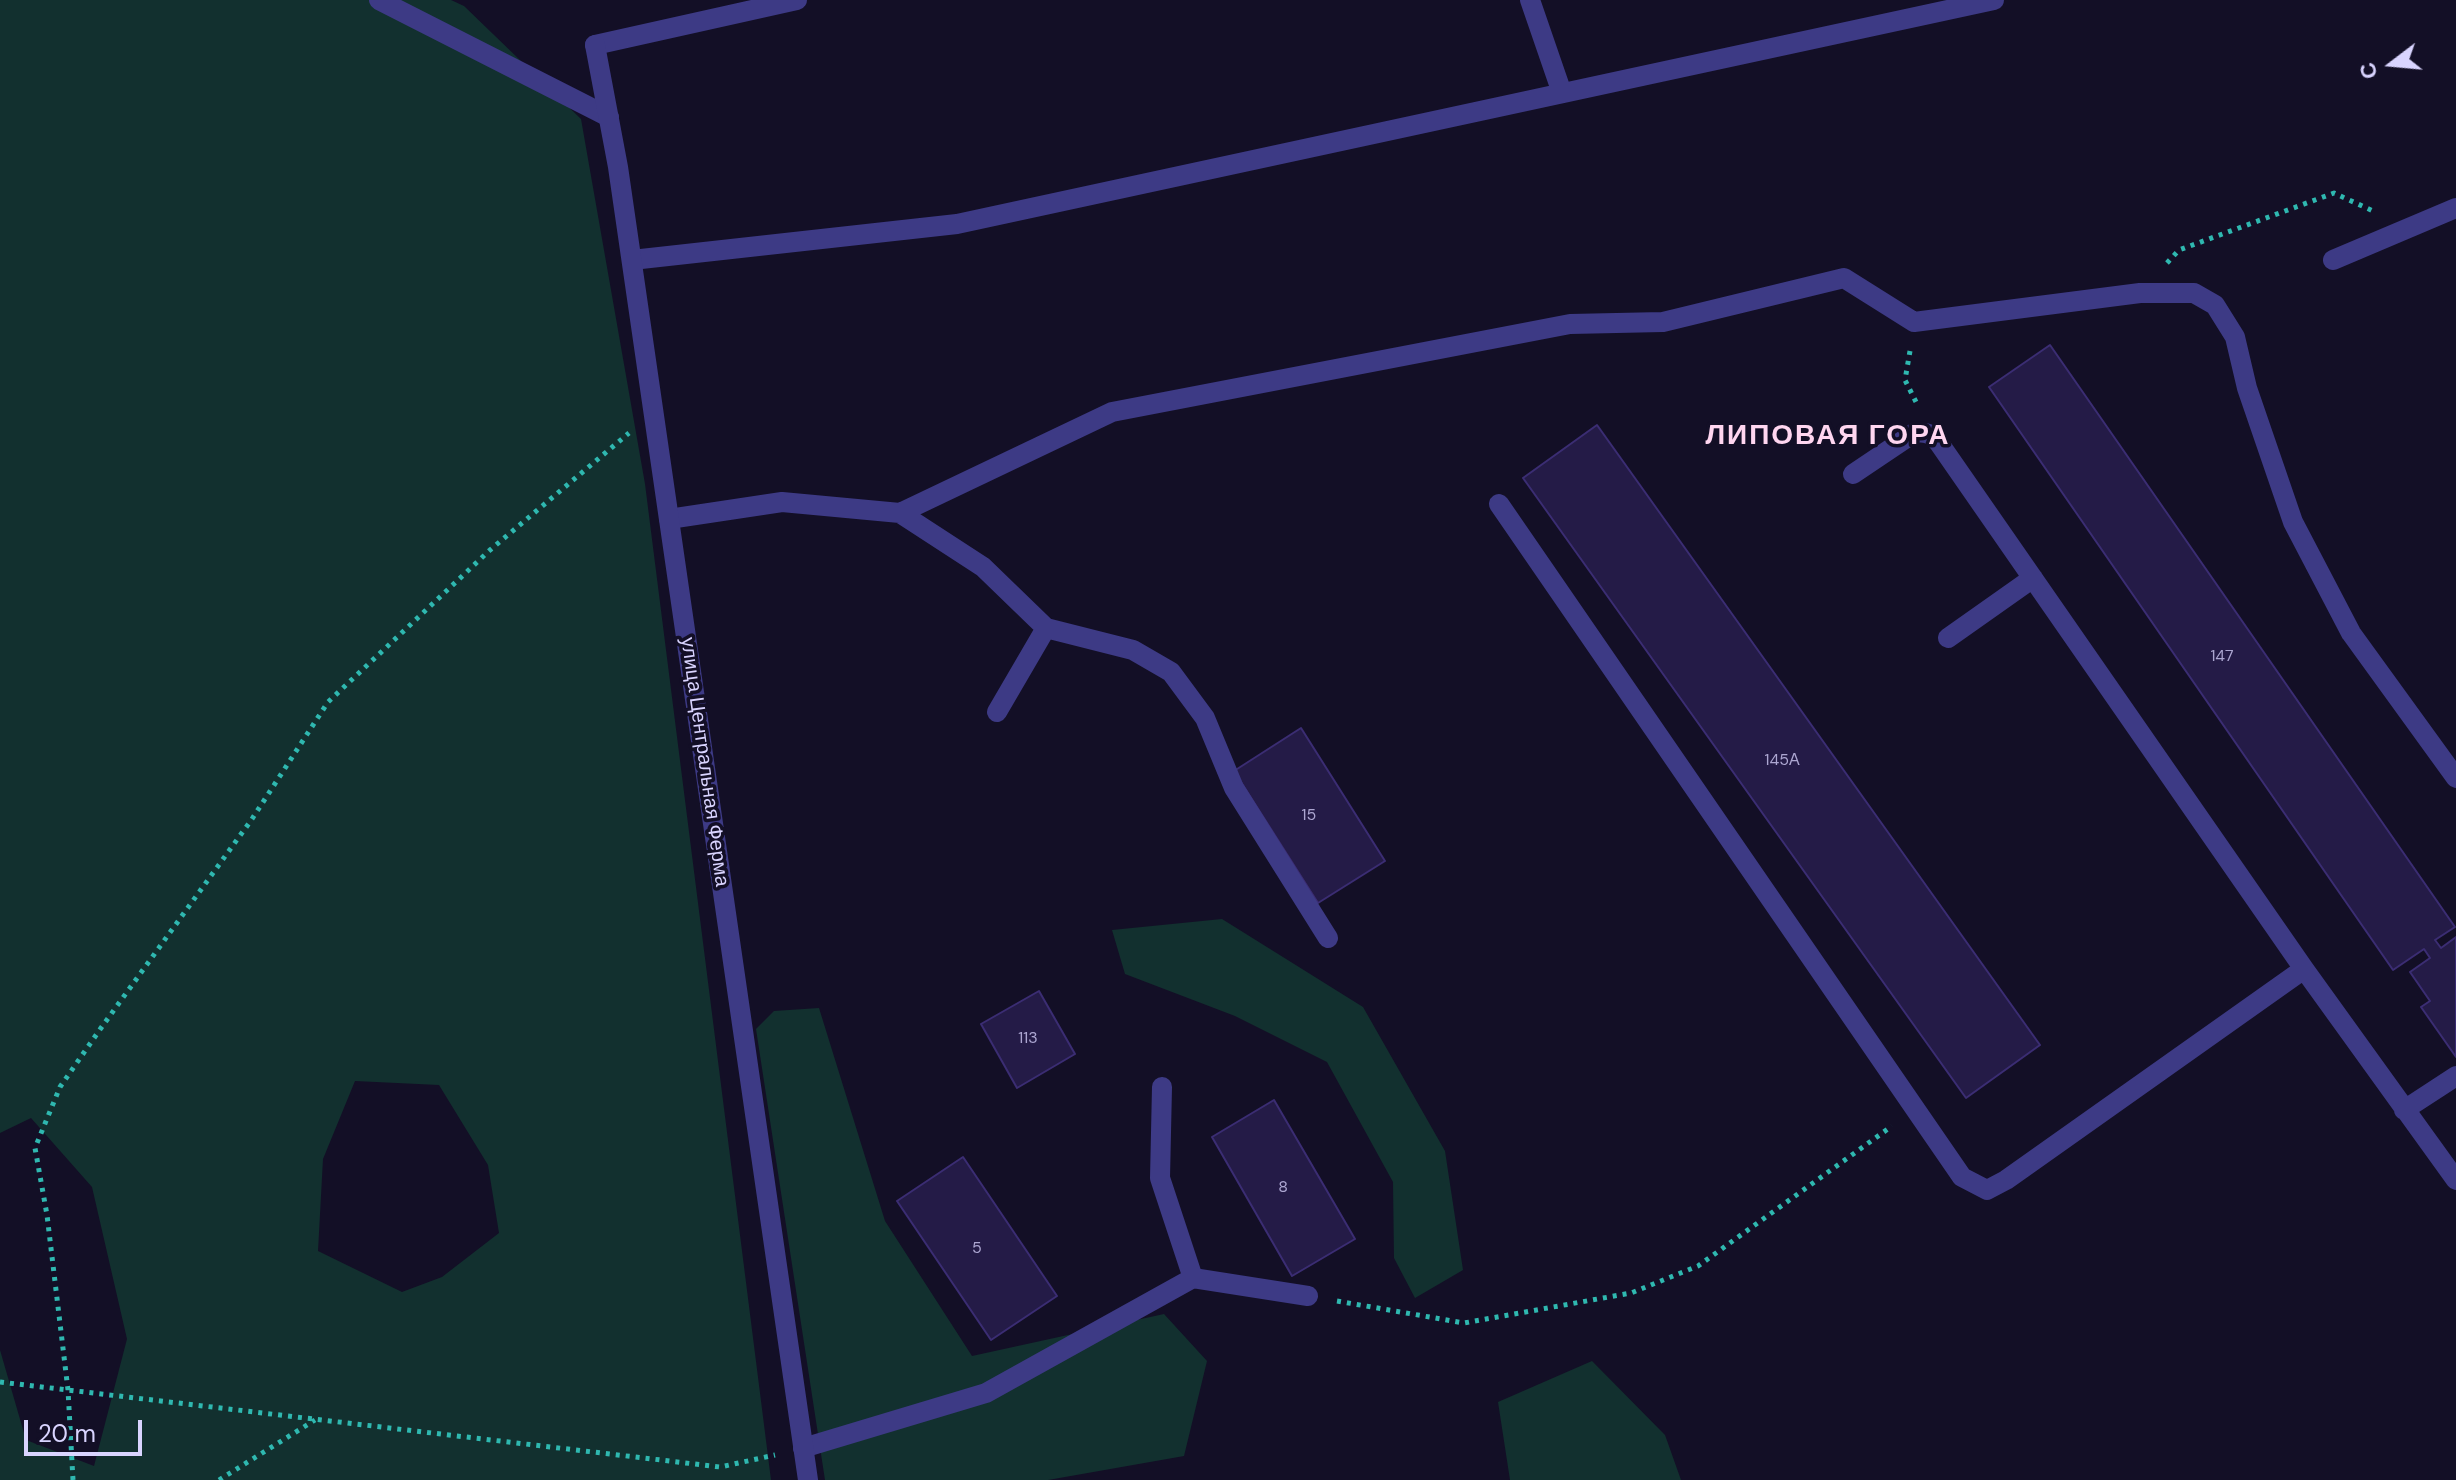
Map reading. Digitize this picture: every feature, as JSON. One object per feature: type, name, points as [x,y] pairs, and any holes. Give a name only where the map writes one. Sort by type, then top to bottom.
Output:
[{"type":"street","points":[[379,0],[609,117]]},
{"type":"street","name":"улица Центральная Ферма","points":[[797,0],[595,45],[632,260],[808,1480]]},
{"type":"street","points":[[1530,0],[1562,93]]},
{"type":"street","points":[[632,260],[957,224],[1994,0]]},
{"type":"street","points":[[2333,260],[2456,208]]},
{"type":"street","points":[[900,513],[1112,412],[1570,324],[1663,322],[1844,278],[1914,322],[2140,293],[2194,293],[2215,305],[2235,337],[2247,388],[2293,522],[2351,633],[2456,778]]},
{"type":"street","points":[[1853,474],[1905,437],[1924,432],[1931,434],[2304,969],[2456,1180]]},
{"type":"street","points":[[669,519],[782,502],[900,513],[983,567],[1046,628],[1133,650],[1171,672],[1205,718],[1234,788],[1328,938]]},
{"type":"street","points":[[1499,504],[1962,1177],[1987,1190],[2006,1180],[2304,969]]},
{"type":"street","points":[[1948,638],[2033,578]]},
{"type":"street","points":[[997,712],[1046,628]]},
{"type":"street","points":[[2404,1110],[2456,1076]]},
{"type":"street","points":[[1162,1087],[1160,1178],[1193,1278]]},
{"type":"street","points":[[803,1448],[986,1393],[1193,1278],[1308,1296]]},
{"type":"path","points":[[2140,293],[2179,250],[2334,193],[2410,228]]},
{"type":"path","points":[[1905,380],[1916,403]]},
{"type":"path","points":[[73,1480],[68,1390],[47,1215],[35,1148],[60,1087],[252,819],[328,702],[490,550],[654,412]]},
{"type":"path","points":[[1308,1296],[1464,1323],[1631,1293],[1698,1266],[1916,1109]]},
{"type":"path","points":[[0,1382],[720,1467],[803,1448]]},
{"type":"path","points":[[219,1480],[316,1419]]},
{"type":"green space","points":[[0,0],[451,0],[464,6],[581,119],[645,484],[771,1480],[0,1480],[0,1350],[26,1440],[94,1466],[127,1339],[92,1187],[31,1118],[0,1133]],"holes":[[[355,1081],[439,1085],[488,1165],[499,1233],[442,1277],[402,1292],[318,1251],[323,1159]]]},
{"type":"green space","points":[[1222,919],[1363,1007],[1445,1151],[1463,1270],[1415,1298],[1394,1258],[1393,1182],[1327,1062],[1235,1016],[1125,974],[1112,930]]},
{"type":"green space","points":[[819,1008],[885,1221],[972,1356],[1164,1314],[1207,1361],[1184,1456],[1048,1480],[825,1480],[756,1029],[774,1011]]},
{"type":"green space","points":[[1592,1361],[1665,1435],[1681,1480],[1510,1480],[1498,1402]]},
{"type":"building","points":[[2050,345],[2455,927],[2435,940],[2441,948],[2456,937],[2456,1057],[2421,1007],[2430,1001],[2410,972],[2430,958],[2424,949],[2393,970],[1989,387]]},
{"type":"building","points":[[1597,425],[2040,1045],[1966,1098],[1523,478]]},
{"type":"building","points":[[1301,728],[1385,861],[1318,903],[1234,771]]},
{"type":"building","points":[[1039,991],[1075,1054],[1017,1088],[981,1024]]},
{"type":"building","points":[[1274,1100],[1355,1239],[1292,1276],[1212,1137]]},
{"type":"building","points":[[963,1157],[1057,1296],[991,1340],[897,1201]]},
{"type":"district","name":"ЛИПОВАЯ ГОРА","points":[[1828,437]]}]
